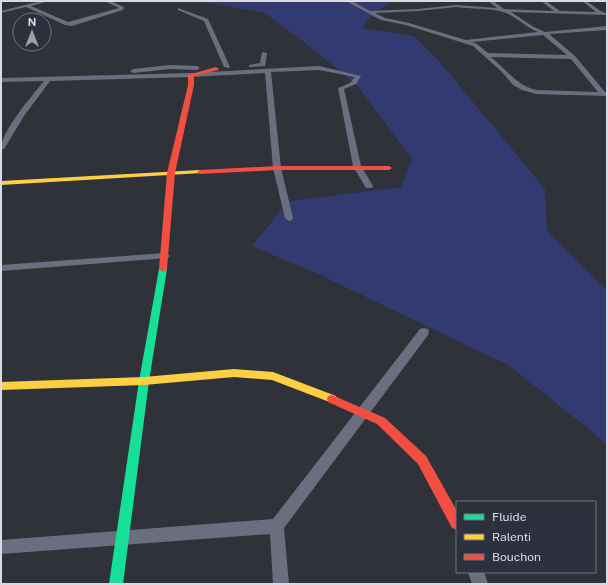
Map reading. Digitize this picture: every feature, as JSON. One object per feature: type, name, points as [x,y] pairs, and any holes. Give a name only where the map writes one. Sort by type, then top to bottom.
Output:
[{"type":"street","points":[[1,12],[47,1]]},
{"type":"street","points":[[27,6],[63,23],[72,24],[122,8],[106,1]]},
{"type":"street","points":[[348,1],[383,19],[407,24],[475,44],[514,84],[524,89],[548,93],[605,94]]},
{"type":"street","points":[[490,1],[544,34],[573,58],[605,94]]},
{"type":"street","points":[[543,1],[559,12]]},
{"type":"street","points":[[584,1],[605,14]]},
{"type":"street","points":[[367,12],[418,10],[456,6],[503,10],[605,14]]},
{"type":"street","points":[[180,9],[206,20],[227,67]]},
{"type":"street","points":[[468,41],[607,28]]},
{"type":"street","points":[[191,75],[227,67],[261,65],[264,53]]},
{"type":"street","points":[[488,56],[573,58]]},
{"type":"street","points":[[1,147],[21,115],[48,79],[94,76],[153,68],[216,69]]},
{"type":"street","points":[[1,80],[191,75],[319,68],[358,76],[357,80],[350,86],[341,88],[357,166],[369,186]]},
{"type":"street","points":[[268,71],[277,168],[289,218]]},
{"type":"street","points":[[116,584],[121,538],[144,381],[165,256],[171,173],[191,85],[191,75]]},
{"type":"street","points":[[1,183],[171,173],[230,172],[277,168],[357,166],[389,168]]},
{"type":"street","points":[[1,268],[165,256]]},
{"type":"street","points":[[281,584],[277,526],[364,414],[424,332]]},
{"type":"street","points":[[1,386],[144,381],[234,373],[273,376],[381,421],[422,460],[456,522]]},
{"type":"street","points":[[1,547],[277,526]]},
{"type":"street","points":[[476,573],[480,584]]},
{"type":"shaded area","points":[[198,1],[395,1],[376,12],[368,19],[362,28],[414,36],[439,61],[545,189],[547,231],[607,291],[607,444],[510,366],[316,273],[252,246],[289,201],[401,187],[412,159],[356,84],[265,13]]},
{"type":"traffic: fast","points":[[116,584],[144,381],[163,269]]},
{"type":"traffic: slow","points":[[1,183],[200,172]]},
{"type":"traffic: slow","points":[[1,386],[144,381],[234,373],[273,376],[332,399]]},
{"type":"traffic: jam","points":[[163,269],[171,173],[191,85],[191,75],[216,69]]},
{"type":"traffic: jam","points":[[200,172],[277,168],[389,168]]},
{"type":"traffic: jam","points":[[332,399],[381,421],[422,460],[456,522]]}]
